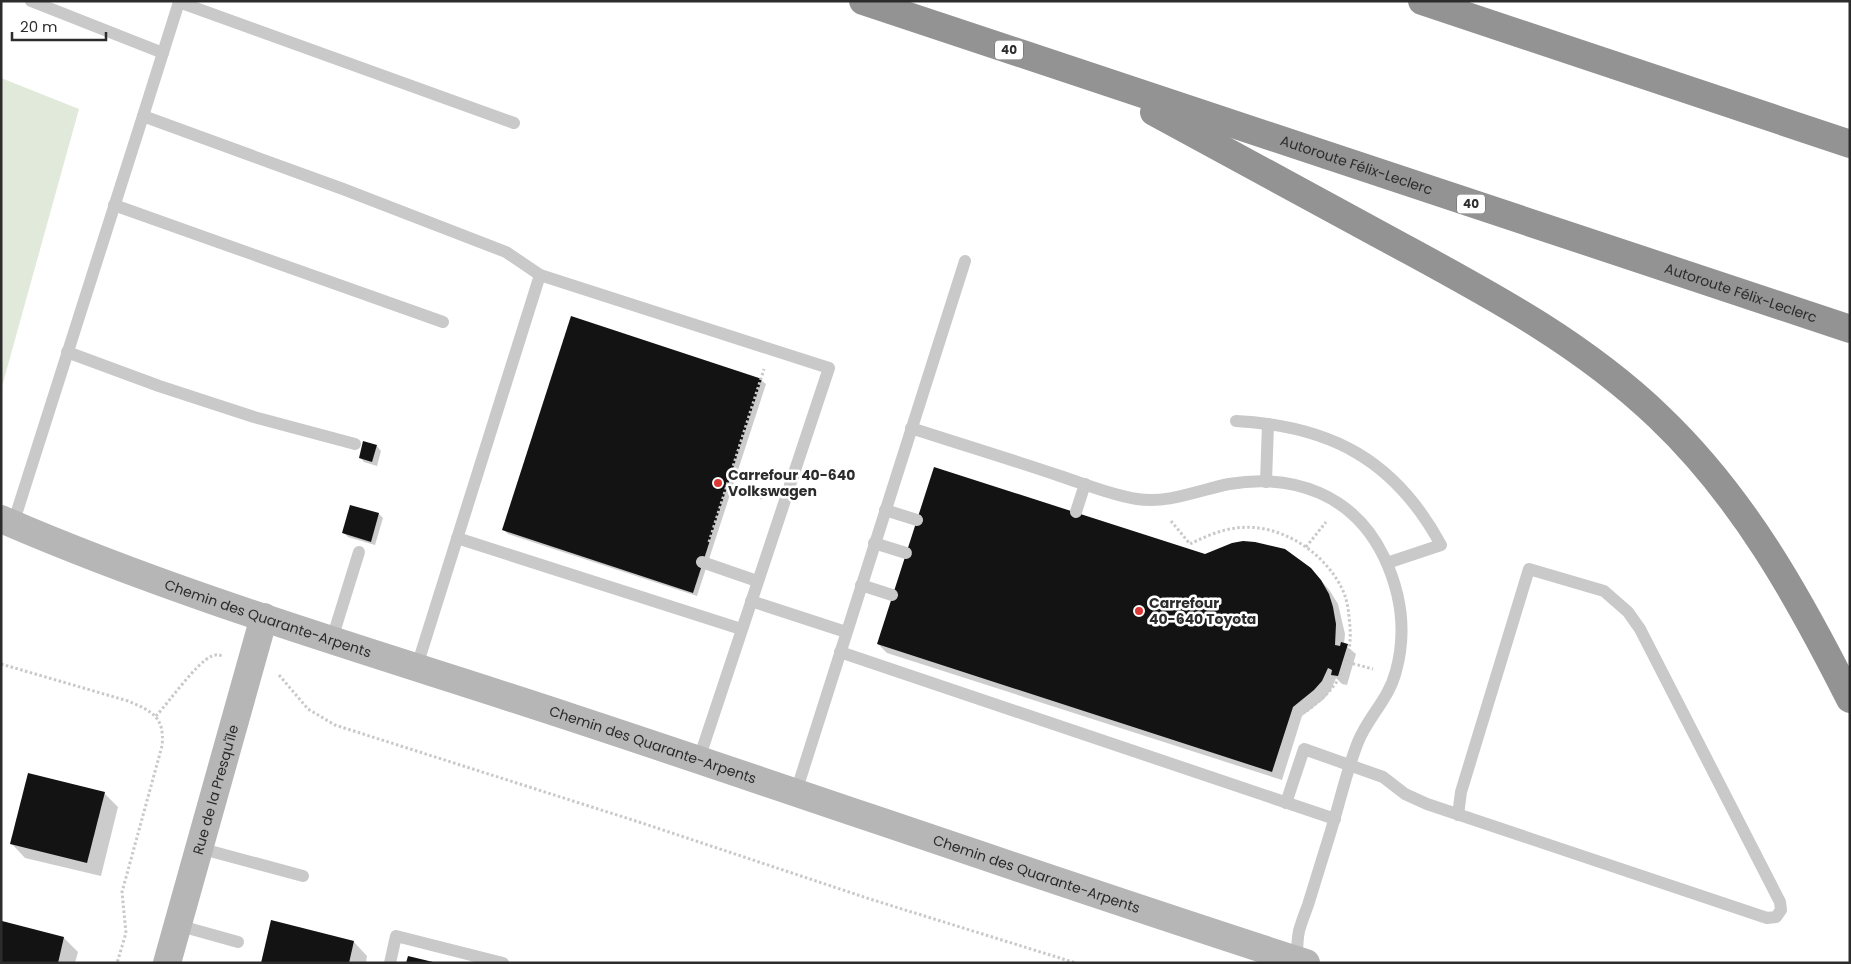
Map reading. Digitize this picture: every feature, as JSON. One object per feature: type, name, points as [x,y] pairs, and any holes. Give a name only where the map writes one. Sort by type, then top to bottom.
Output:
[{"type":"highway","name":"Autoroute Félix-Leclerc","points":[[863,1],[1850,329]]},
{"type":"highway","points":[[1422,1],[1850,144]]},
{"type":"highway","points":[[1092,78],[1482,290],[1549,331],[1603,368],[1660,418],[1709,471],[1740,510],[1787,580],[1850,699]]},
{"type":"street","name":"Chemin des Quarante-Arpents","points":[[7,521],[94,556],[264,617],[699,759],[1302,961]]},
{"type":"street","name":"Rue de la Presqu'île","points":[[167,963],[264,617]]},
{"type":"lane","points":[[30,1],[163,53]]},
{"type":"lane","points":[[7,521],[67,352],[179,2],[514,123]]},
{"type":"lane","points":[[143,116],[497,248],[540,275],[829,368],[699,759]]},
{"type":"lane","points":[[114,206],[443,322]]},
{"type":"lane","points":[[796,792],[965,261]]},
{"type":"lane","points":[[417,666],[540,275]]},
{"type":"lane","points":[[67,352],[159,386],[254,417],[355,444]]},
{"type":"lane","points":[[1236,421],[1268,424],[1312,433],[1347,447],[1377,467],[1405,492],[1429,524],[1441,545],[1387,564]]},
{"type":"lane","points":[[1266,482],[1268,424]]},
{"type":"lane","points":[[911,428],[1124,496],[1156,501],[1230,484],[1266,482],[1299,484],[1316,490],[1340,504],[1351,512],[1367,530],[1380,549],[1399,596],[1402,630],[1400,656],[1396,674],[1388,693],[1359,740],[1299,931],[1302,961]]},
{"type":"lane","points":[[1076,512],[1085,484]]},
{"type":"lane","points":[[885,510],[917,520]]},
{"type":"lane","points":[[457,538],[741,628]]},
{"type":"lane","points":[[874,543],[906,553]]},
{"type":"lane","points":[[332,639],[359,552]]},
{"type":"lane","points":[[702,562],[757,581]]},
{"type":"lane","points":[[1286,803],[1304,749],[1383,777],[1415,800],[1458,815],[1767,918],[1776,917],[1781,910],[1780,902],[1640,629],[1628,612],[1604,591],[1529,570],[1461,792],[1458,815]]},
{"type":"lane","points":[[861,585],[892,595]]},
{"type":"lane","points":[[750,601],[846,632]]},
{"type":"lane","points":[[840,652],[1335,819]]},
{"type":"lane","points":[[199,848],[303,876]]},
{"type":"lane","points":[[177,924],[238,942]]},
{"type":"lane","points":[[390,963],[396,936],[503,963]]},
{"type":"path","points":[[709,542],[766,364]]},
{"type":"path","points":[[727,486],[783,505]]},
{"type":"path","points":[[1306,547],[1340,504]]},
{"type":"path","points":[[1169,518],[1190,544],[1235,528],[1250,527],[1282,534],[1306,547],[1335,576],[1344,593],[1349,614],[1350,649],[1342,675],[1332,689],[1304,713]]},
{"type":"path","points":[[156,716],[196,669],[210,656]]},
{"type":"path","points":[[1,664],[128,701],[145,708],[156,716],[161,725],[163,735],[162,746],[122,892],[126,933],[117,963]]},
{"type":"path","points":[[286,682],[308,709],[335,725],[642,823],[882,903],[1076,963]]},
{"type":"green space","points":[[1,78],[79,109],[1,390]]},
{"type":"building","points":[[571,316],[762,379],[693,593],[502,530]]},
{"type":"building","points":[[363,441],[377,445],[372,462],[359,458]]},
{"type":"building","points":[[934,467],[1205,554],[1232,543],[1243,541],[1255,542],[1285,549],[1311,568],[1329,594],[1336,624],[1335,645],[1340,646],[1341,642],[1348,644],[1338,676],[1331,675],[1332,670],[1328,668],[1322,681],[1314,690],[1293,707],[1272,772],[877,644]]},
{"type":"building","points":[[350,505],[379,513],[371,542],[342,533]]},
{"type":"building","points":[[28,773],[105,792],[87,863],[10,844]]},
{"type":"building","points":[[271,920],[354,941],[349,963],[261,963]]},
{"type":"building","points":[[2,921],[64,937],[58,963],[1,963]]},
{"type":"building","points":[[408,956],[433,962],[433,963],[406,963]]},
{"type":"place","name":"Carrefour 40-640 Volkswagen","points":[[718,483]]},
{"type":"place","name":"Carrefour 40-640 Toyota","points":[[1139,611]]}]
